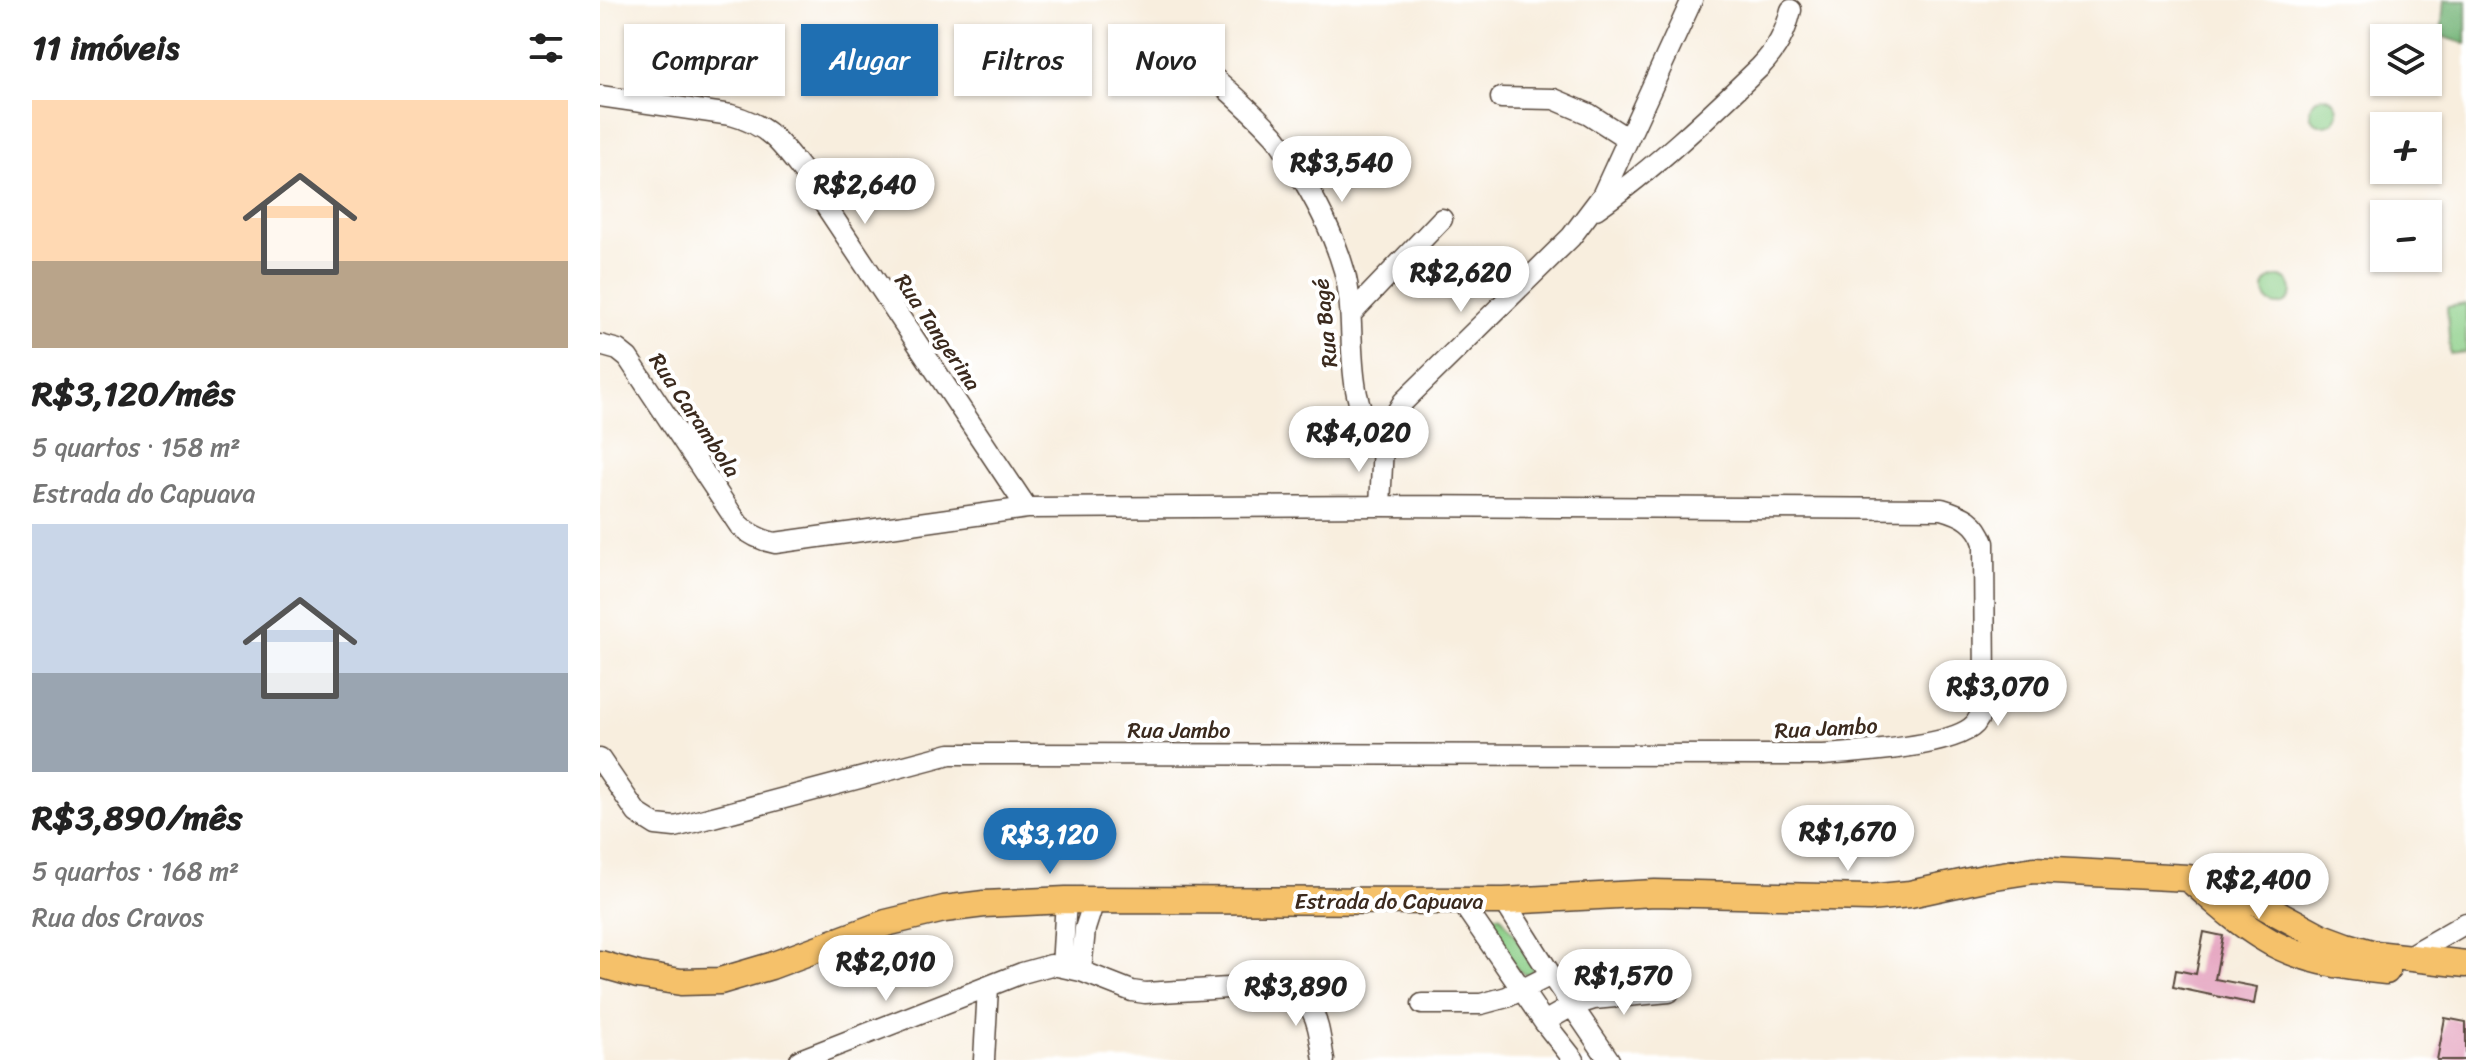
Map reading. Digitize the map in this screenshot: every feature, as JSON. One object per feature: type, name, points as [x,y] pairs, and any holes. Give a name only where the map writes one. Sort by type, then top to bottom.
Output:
[{"type":"main road","name":"Estrada do Capuava","points":[[600,964],[638,975],[681,982],[720,981],[771,966],[886,923],[944,909],[984,904],[1066,900],[1504,901],[1655,893],[1869,898],[1910,894],[2034,870],[2188,878],[2216,884],[2240,893],[2320,936],[2347,946],[2405,958],[2466,964]]},
{"type":"main road","points":[[2188,878],[2238,921],[2283,948],[2339,965],[2466,980]]},
{"type":"main road","points":[[2283,948],[2283,929],[2296,924]]},
{"type":"street","points":[[1380,506],[1383,445],[1387,428],[1403,402],[1571,237],[1593,211],[1692,0]]},
{"type":"street","points":[[1593,211],[1643,173],[1776,51],[1791,10]]},
{"type":"street","name":"Rua Bagé","points":[[1225,90],[1275,136],[1321,210],[1345,272],[1360,408],[1365,421],[1383,445]]},
{"type":"street","name":"Rua Tangerina","points":[[600,96],[731,115],[764,127],[780,142],[1027,508]]},
{"type":"street","points":[[1501,98],[1554,99],[1589,114],[1628,139]]},
{"type":"street","points":[[1351,314],[1442,219]]},
{"type":"street","name":"Rua Carambola","points":[[600,345],[618,350],[628,358],[739,525]]},
{"type":"street","name":"Rua Jambo","points":[[600,759],[637,813],[656,825],[675,827],[950,754],[1822,755],[1872,752],[1964,732],[1974,726],[1982,713],[1985,695],[1984,543],[1980,530],[1970,520],[1942,509],[1027,508],[775,543],[749,534],[739,525]]},
{"type":"street","points":[[1066,900],[1071,969]]},
{"type":"street","points":[[1071,969],[1094,901]]},
{"type":"street","points":[[1461,901],[1568,1053],[1588,1030]]},
{"type":"street","points":[[1504,901],[1609,1060]]},
{"type":"street","points":[[2405,958],[2465,923]]},
{"type":"street","points":[[800,1060],[1051,965],[1145,993],[1278,985],[1296,992],[1309,1005],[1317,1023],[1324,1060]]},
{"type":"street","points":[[1422,1004],[1481,1004],[1522,990],[1551,975]]},
{"type":"street","points":[[984,1060],[988,987]]},
{"type":"street","points":[[1544,1022],[1572,1006],[1606,996],[1669,992]]},
{"type":"green space","points":[[2444,0],[2466,0],[2466,44],[2442,36]]},
{"type":"green space","points":[[2324,97],[2334,101],[2338,111],[2334,121],[2324,125],[2314,121],[2310,111],[2314,101]]},
{"type":"green space","points":[[2278,277],[2288,281],[2292,291],[2288,301],[2278,305],[2268,301],[2264,291],[2268,281]]},
{"type":"green space","points":[[2466,304],[2466,352],[2450,354],[2447,307]]},
{"type":"green space","points":[[1490,914],[1501,916],[1535,965],[1531,973],[1525,975],[1516,968],[1483,921]]},
{"type":"building","points":[[2204,932],[2223,936],[2215,979],[2257,987],[2254,1004],[2173,987],[2176,970],[2196,974]]},
{"type":"building","points":[[2445,1018],[2466,1022],[2466,1060],[2437,1060]]}]
